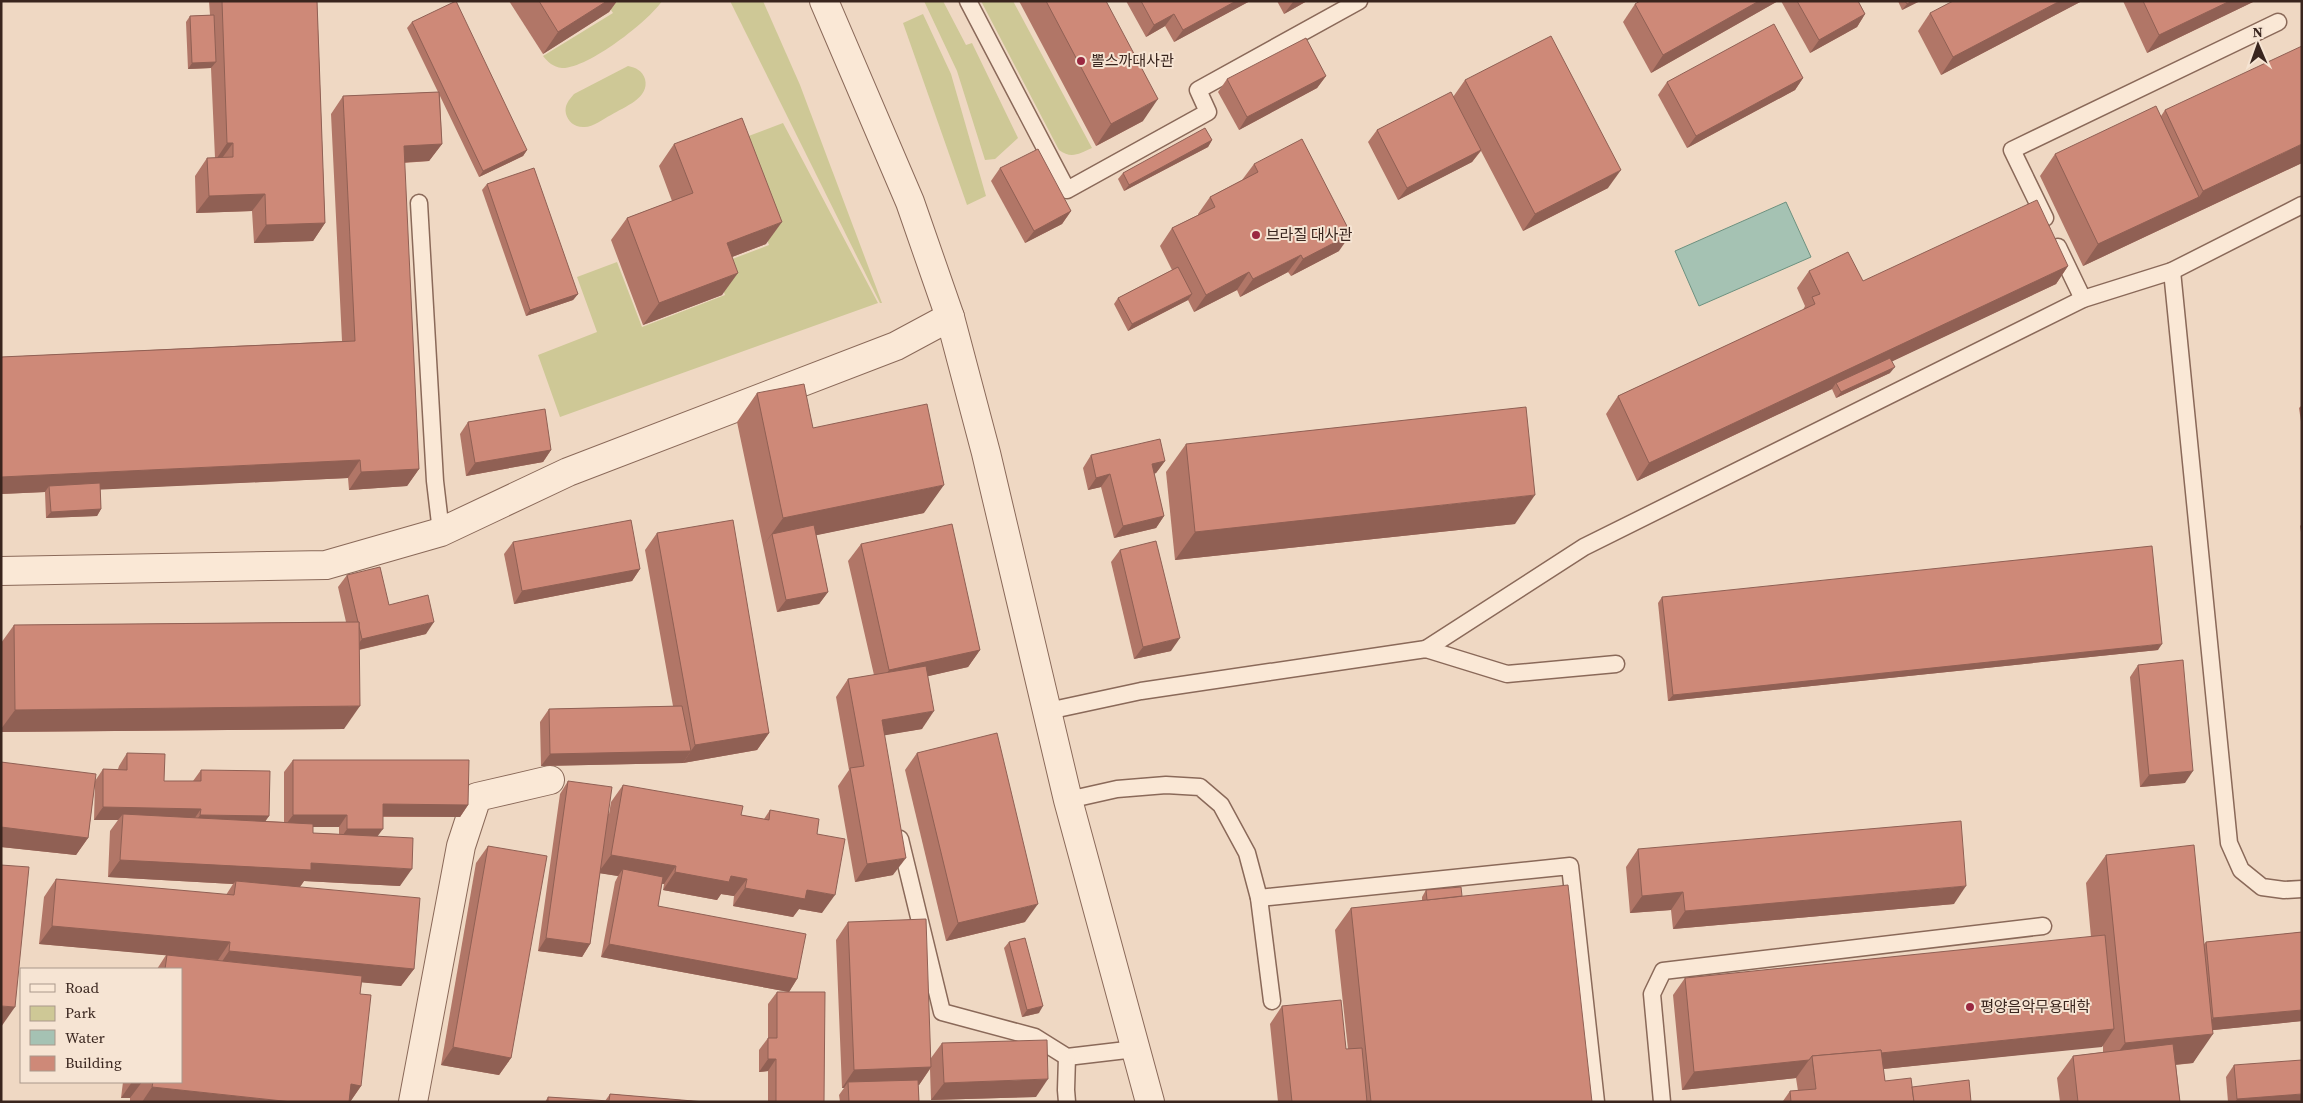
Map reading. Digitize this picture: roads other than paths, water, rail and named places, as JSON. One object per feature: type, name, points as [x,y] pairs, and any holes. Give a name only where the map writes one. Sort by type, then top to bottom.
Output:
[{"type":"street","points":[[824,1],[910,202],[950,317],[986,453],[1068,800],[1150,1102]]},
{"type":"street","points":[[1,571],[326,565],[441,532],[568,472],[896,346],[950,317]]},
{"type":"street","points":[[413,1102],[461,846],[477,797],[550,780]]},
{"type":"lane","points":[[968,1],[1067,190],[1208,112],[1198,90],[1358,1]]},
{"type":"lane","points":[[2083,300],[2012,150],[2278,22]]},
{"type":"lane","points":[[419,203],[435,481],[441,532]]},
{"type":"lane","points":[[1048,711],[1141,691],[1426,649],[1584,547],[2083,300],[2172,271],[2302,205]]},
{"type":"lane","points":[[2172,271],[2229,843],[2241,870],[2262,886],[2284,890],[2302,889]]},
{"type":"lane","points":[[1426,649],[1506,674],[1616,664]]},
{"type":"lane","points":[[1068,800],[1117,788],[1166,785],[1200,787],[1220,805],[1247,853],[1259,898],[1272,1001]]},
{"type":"lane","points":[[895,822],[942,1012],[1035,1037],[1067,1057],[1135,1049]]},
{"type":"lane","points":[[1259,898],[1570,866],[1596,1102]]},
{"type":"lane","points":[[1662,1102],[1652,994],[1663,971],[2043,926]]},
{"type":"lane","points":[[1067,1057],[1067,1102]]},
{"type":"water","points":[[1786,202],[1811,257],[1699,306],[1675,251]]},
{"type":"place","name":"뽈스까대사관","points":[[1081,61]]},
{"type":"place","name":"브라질 대사관","points":[[1256,235]]},
{"type":"place","name":"평양음악무용대학","points":[[1970,1007]]}]
